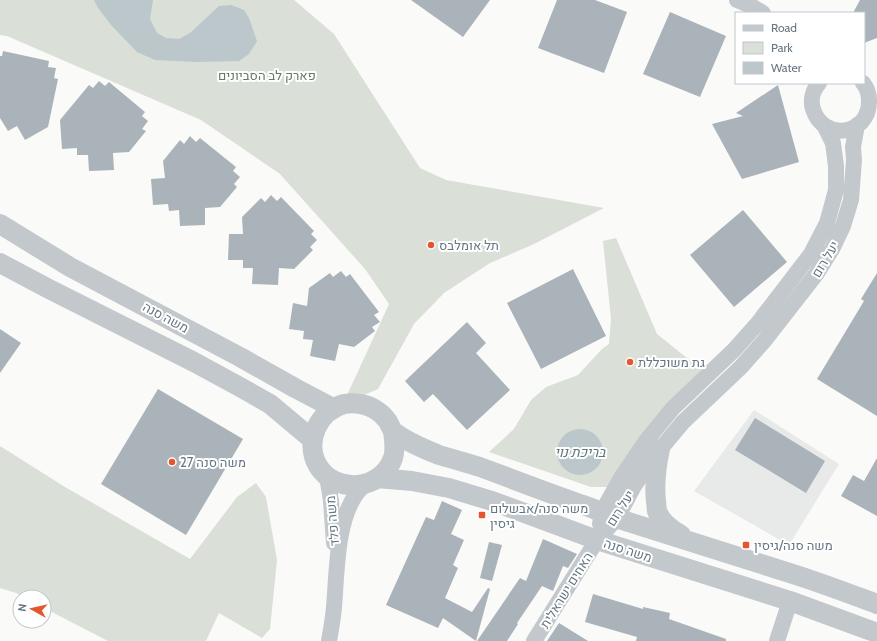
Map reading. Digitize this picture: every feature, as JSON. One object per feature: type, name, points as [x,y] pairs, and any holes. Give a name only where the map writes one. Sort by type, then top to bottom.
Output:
[{"type":"street","points":[[737,0],[761,12]]},
{"type":"street","name":"יעל רום","points":[[597,540],[610,515],[621,478],[646,441],[673,408],[734,350],[758,323],[811,254],[828,223],[836,190],[836,166],[833,144],[825,127],[820,123],[814,114],[811,104],[816,84]]},
{"type":"street","name":"יעל רום","points":[[610,515],[634,486],[660,449],[683,422],[741,367],[764,341],[817,273],[832,249],[843,226],[851,200],[854,166],[853,146],[855,136],[858,125],[866,117],[869,108],[869,95],[864,84]]},
{"type":"street","points":[[825,127],[838,131],[853,128],[858,125]]},
{"type":"street","name":"משה סנה","points":[[0,224],[70,267],[333,408]]},
{"type":"street","points":[[0,263],[194,362],[270,404],[313,440]]},
{"type":"street","points":[[350,403],[363,404],[381,414],[386,419],[393,431],[395,444],[393,457],[387,469],[371,481],[352,486],[339,483],[327,476],[318,466],[314,453],[313,440],[317,426],[325,415],[333,408],[350,403]]},
{"type":"street","name":"משה סנה","points":[[393,431],[412,443],[439,454],[610,515],[798,576],[877,604]]},
{"type":"street","points":[[660,449],[656,469],[655,490],[657,511],[665,523],[675,532],[693,542]]},
{"type":"street","name":"משה פלד","points":[[327,476],[331,501],[336,566]]},
{"type":"street","name":"משה סנה","points":[[371,481],[412,481],[449,488],[492,501],[597,540],[790,601],[877,633]]},
{"type":"street","name":"משה פלד","points":[[329,641],[334,608],[336,566],[342,528],[348,509],[356,494],[371,481]]},
{"type":"street","name":"האחים ישראלית","points":[[534,641],[597,540]]},
{"type":"street","points":[[777,641],[790,601]]},
{"type":"shaded area","points":[[754,410],[839,464],[789,545],[694,491]]},
{"type":"green space","name":"פארק לב הסביונים","points":[[0,0],[294,0],[334,34],[420,168],[446,180],[604,208],[532,245],[490,263],[444,293],[414,324],[378,389],[343,404],[389,304],[365,269],[280,174],[201,120],[7,36],[0,35]]},
{"type":"green space","points":[[616,238],[657,334],[702,370],[608,487],[591,487],[489,452],[514,429],[531,400],[546,387],[578,375],[602,349],[609,344],[611,319],[603,241]]},
{"type":"green space","points":[[0,446],[65,487],[190,559],[237,497],[256,483],[266,497],[277,560],[270,629],[262,638],[219,613],[206,641],[108,641],[52,612],[52,589],[12,589],[12,592],[0,588]]},
{"type":"water","points":[[94,0],[153,0],[150,19],[157,33],[166,38],[179,39],[190,33],[219,6],[231,5],[244,10],[249,18],[257,41],[249,54],[239,61],[196,62],[155,60],[137,52],[112,26],[98,8]]},
{"type":"water","name":"בריכת נוי","points":[[576,429],[584,429],[593,433],[599,439],[603,452],[599,465],[593,471],[584,475],[576,475],[567,471],[561,465],[557,456],[557,448],[561,439],[567,433]]},
{"type":"building","points":[[411,0],[490,0],[463,37]]},
{"type":"building","points":[[557,0],[595,0],[627,12],[604,73],[538,48]]},
{"type":"building","points":[[860,0],[877,0],[877,38],[865,43],[865,12],[854,12]]},
{"type":"building","points":[[670,12],[726,36],[700,97],[643,74]]},
{"type":"building","points":[[3,51],[49,61],[48,67],[56,68],[54,78],[58,79],[48,127],[25,140],[17,126],[8,131],[0,118],[0,56],[2,56]]},
{"type":"building","points":[[99,81],[105,86],[109,82],[145,112],[142,116],[148,121],[142,129],[146,131],[129,152],[113,153],[114,170],[89,171],[88,155],[77,155],[77,148],[62,149],[60,120],[89,85],[93,88]]},
{"type":"building","points":[[778,85],[799,162],[742,179],[712,124],[743,116],[736,113]]},
{"type":"building","points":[[190,136],[196,142],[200,138],[236,167],[233,171],[240,177],[234,184],[237,187],[220,207],[205,208],[205,225],[180,226],[179,210],[169,211],[168,204],[153,205],[151,179],[165,178],[163,161],[180,140],[184,144]]},
{"type":"building","points":[[271,195],[277,201],[281,197],[314,231],[311,234],[317,240],[310,247],[313,250],[294,269],[279,268],[278,285],[252,284],[253,268],[243,268],[243,260],[228,260],[229,234],[243,234],[242,217],[261,198],[265,202]]},
{"type":"building","points":[[743,210],[787,262],[734,307],[690,255]]},
{"type":"building","points":[[573,269],[606,336],[541,369],[507,303]]},
{"type":"building","points":[[341,271],[346,277],[350,274],[379,312],[374,315],[380,322],[372,327],[375,331],[354,347],[339,344],[335,361],[310,356],[313,340],[303,339],[304,331],[289,329],[293,303],[307,306],[309,288],[330,273],[333,277]]},
{"type":"building","points":[[877,273],[877,416],[817,379],[864,301],[861,299]]},
{"type":"building","points":[[467,322],[486,343],[476,353],[510,390],[467,430],[433,394],[424,402],[405,381]]},
{"type":"building","points":[[0,329],[21,343],[0,373]]},
{"type":"building","name":"משה סנה 27","points":[[158,389],[243,439],[186,535],[101,484]]},
{"type":"building","points":[[755,418],[825,461],[806,493],[735,450]]},
{"type":"building","points":[[877,458],[877,516],[841,496],[853,475],[864,481]]},
{"type":"building","points":[[442,501],[462,510],[451,534],[464,540],[453,565],[458,568],[445,598],[472,612],[488,588],[490,589],[476,641],[443,618],[438,628],[386,605],[426,517],[434,520]]},
{"type":"building","points":[[543,539],[577,554],[568,568],[563,566],[553,591],[542,586],[517,623],[518,624],[507,641],[477,641],[520,578],[526,581]]},
{"type":"building","points":[[489,542],[502,545],[492,581],[480,578]]},
{"type":"building","points":[[593,594],[643,609],[643,607],[670,613],[669,619],[726,639],[726,641],[636,641],[637,637],[585,622]]},
{"type":"building","points":[[559,623],[588,641],[547,641]]},
{"type":"place","name":"תל אומלבס","points":[[431,245]]},
{"type":"place","name":"גת משוכללת","points":[[630,362]]},
{"type":"place","name":"משה סנה 27","points":[[172,462]]},
{"type":"place","name":"משה סנה/אבשלום גיסין","points":[[482,515]]},
{"type":"place","name":"משה סנה/גיסין","points":[[746,545]]}]
